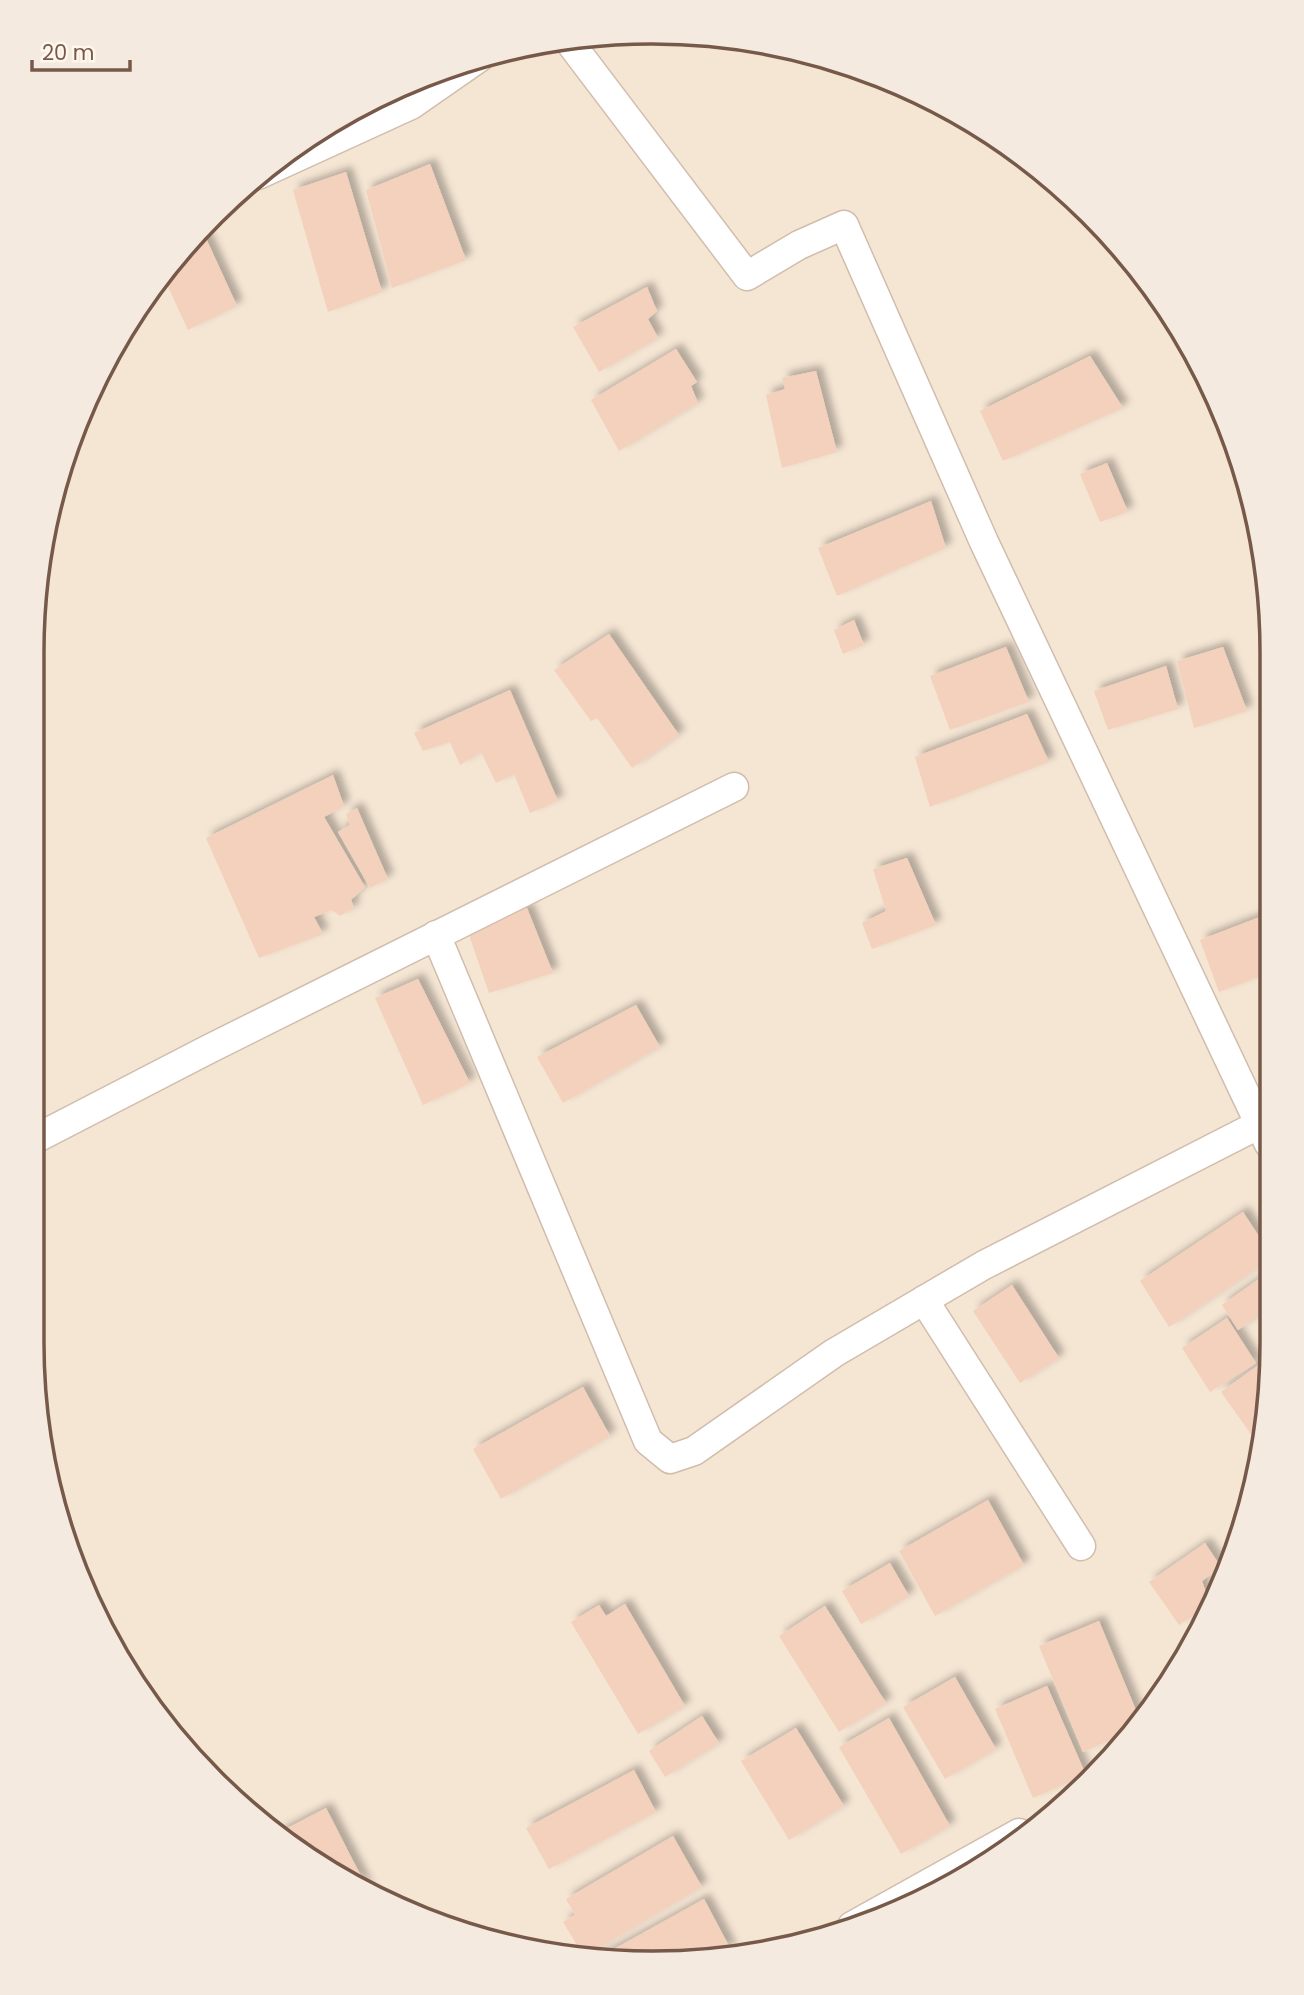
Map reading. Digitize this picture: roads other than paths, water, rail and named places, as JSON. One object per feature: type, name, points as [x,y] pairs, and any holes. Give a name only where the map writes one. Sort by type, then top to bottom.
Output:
[{"type":"street","points":[[575,49],[747,276],[799,245],[845,225],[984,542],[1260,1126]]},
{"type":"street","points":[[301,155],[411,105],[449,79]]},
{"type":"street","points":[[44,1134],[734,787]]},
{"type":"street","points":[[436,935],[648,1441],[670,1459],[694,1451],[834,1353],[984,1265],[1260,1136]]},
{"type":"street","points":[[924,1300],[1081,1546]]},
{"type":"street","points":[[910,1894],[981,1855]]}]
